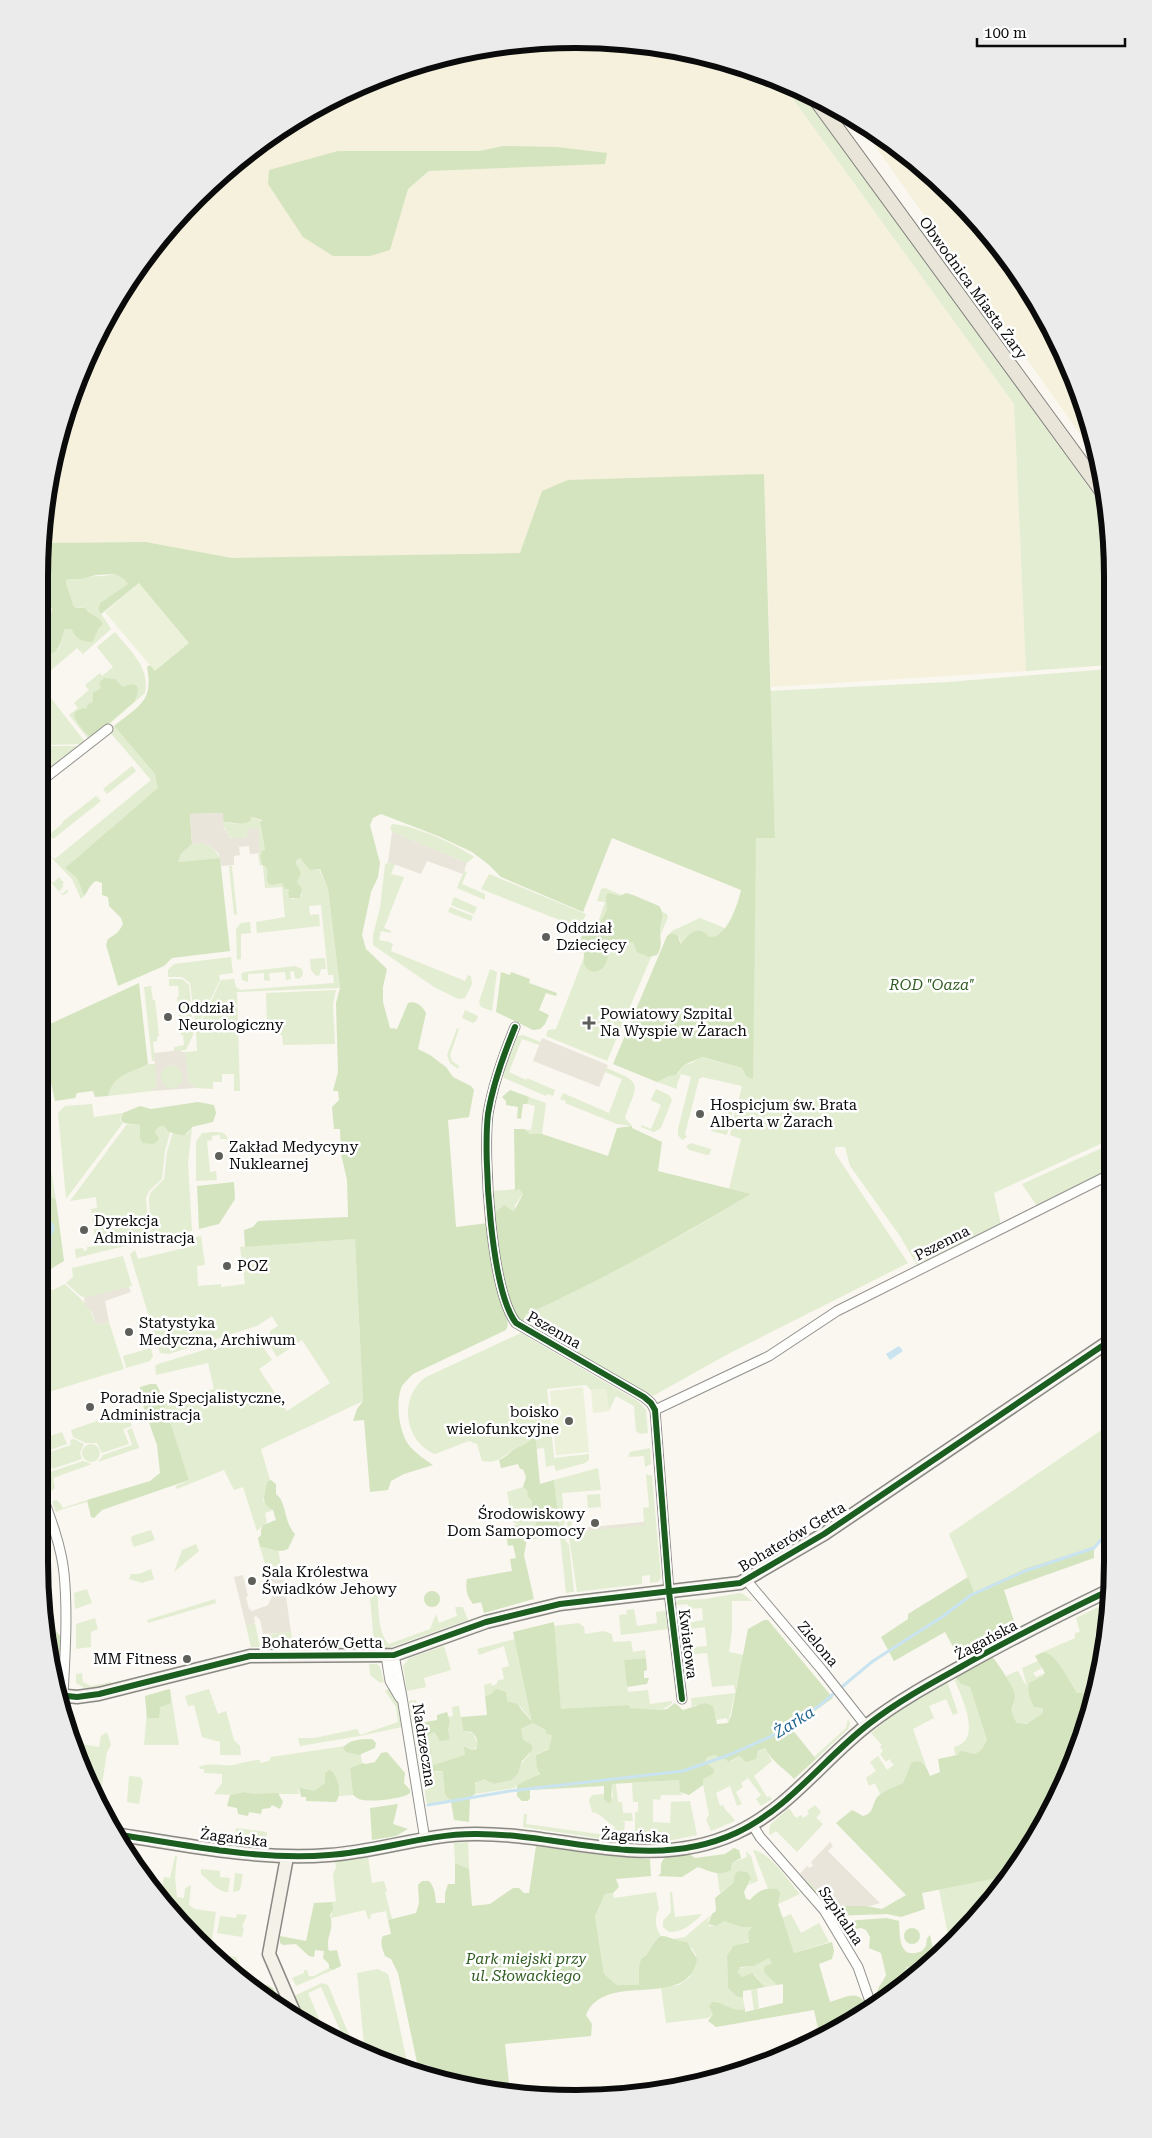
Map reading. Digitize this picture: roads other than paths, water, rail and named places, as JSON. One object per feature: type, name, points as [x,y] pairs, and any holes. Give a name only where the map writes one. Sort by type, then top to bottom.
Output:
[{"type":"main road","name":"Obwodnica Miasta Żary","points":[[823,109],[1096,483]]},
{"type":"street","points":[[48,776],[108,729]]},
{"type":"street","name":"Pszenna","points":[[515,1027],[495,1076],[488,1116],[489,1196],[497,1268],[506,1306],[516,1323],[644,1397],[655,1410],[769,1356],[837,1311],[1104,1178]]},
{"type":"street","name":"Bohaterów Getta","points":[[66,1698],[99,1694],[250,1656],[390,1656],[473,1627],[543,1608],[581,1601],[732,1586],[747,1581],[824,1534],[1104,1345]]},
{"type":"street","points":[[655,1410],[668,1592]]},
{"type":"street","points":[[48,1513],[64,1571],[66,1628],[62,1680]]},
{"type":"street","name":"Zielona","points":[[747,1581],[866,1726]]},
{"type":"street","name":"Kwiatowa","points":[[668,1592],[682,1699]]},
{"type":"street","name":"Żagańska","points":[[124,1836],[249,1853],[287,1856],[345,1854],[468,1834],[489,1834],[632,1851],[675,1851],[708,1844],[752,1824],[775,1809],[866,1726],[900,1702],[988,1651],[1103,1594]]},
{"type":"street","name":"Nadrzeczna","points":[[390,1656],[403,1703],[425,1840]]},
{"type":"street","name":"Szpitalna","points":[[752,1824],[760,1837],[824,1910],[858,1967],[870,2001]]},
{"type":"street","points":[[287,1856],[269,1954],[292,2007]]},
{"type":"water","points":[[48,1222],[52,1222],[55,1228],[51,1237],[52,1247],[48,1249]]},
{"type":"water","points":[[899,1346],[903,1351],[890,1360],[886,1354]]},
{"type":"waterway","name":"Żarka","points":[[428,1805],[510,1791],[683,1771],[729,1755],[772,1736],[819,1706],[873,1661],[942,1617],[971,1595],[1025,1571],[1094,1548],[1104,1536]]},
{"type":"place","name":"Oddział Dziecięcy","points":[[546,937]]},
{"type":"place","name":"Oddział Neurologiczny","points":[[168,1017]]},
{"type":"place","name":"Powiatowy Szpital Na Wyspie w Żarach","points":[[589,1023]]},
{"type":"place","name":"Hospicjum św. Brata Alberta w Żarach","points":[[700,1114]]},
{"type":"place","name":"Zakład Medycyny Nuklearnej","points":[[219,1156]]},
{"type":"place","name":"Dyrekcja Administracja","points":[[84,1230]]},
{"type":"place","name":"POZ","points":[[227,1266]]},
{"type":"place","name":"Statystyka Medyczna, Archiwum","points":[[129,1332]]},
{"type":"place","name":"Poradnie Specjalistyczne, Administracja","points":[[90,1407]]},
{"type":"place","name":"boisko wielofunkcyjne","points":[[569,1421]]},
{"type":"place","name":"Środowiskowy Dom Samopomocy","points":[[595,1523]]},
{"type":"place","name":"Sala Królestwa Świadków Jehowy","points":[[252,1581]]},
{"type":"place","name":"MM Fitness","points":[[187,1659]]},
{"type":"park label","name":"ROD \"Oaza\"","points":[[932,985]]},
{"type":"park label","name":"Park miejski przy ul. Słowackiego","points":[[526,1968]]}]
